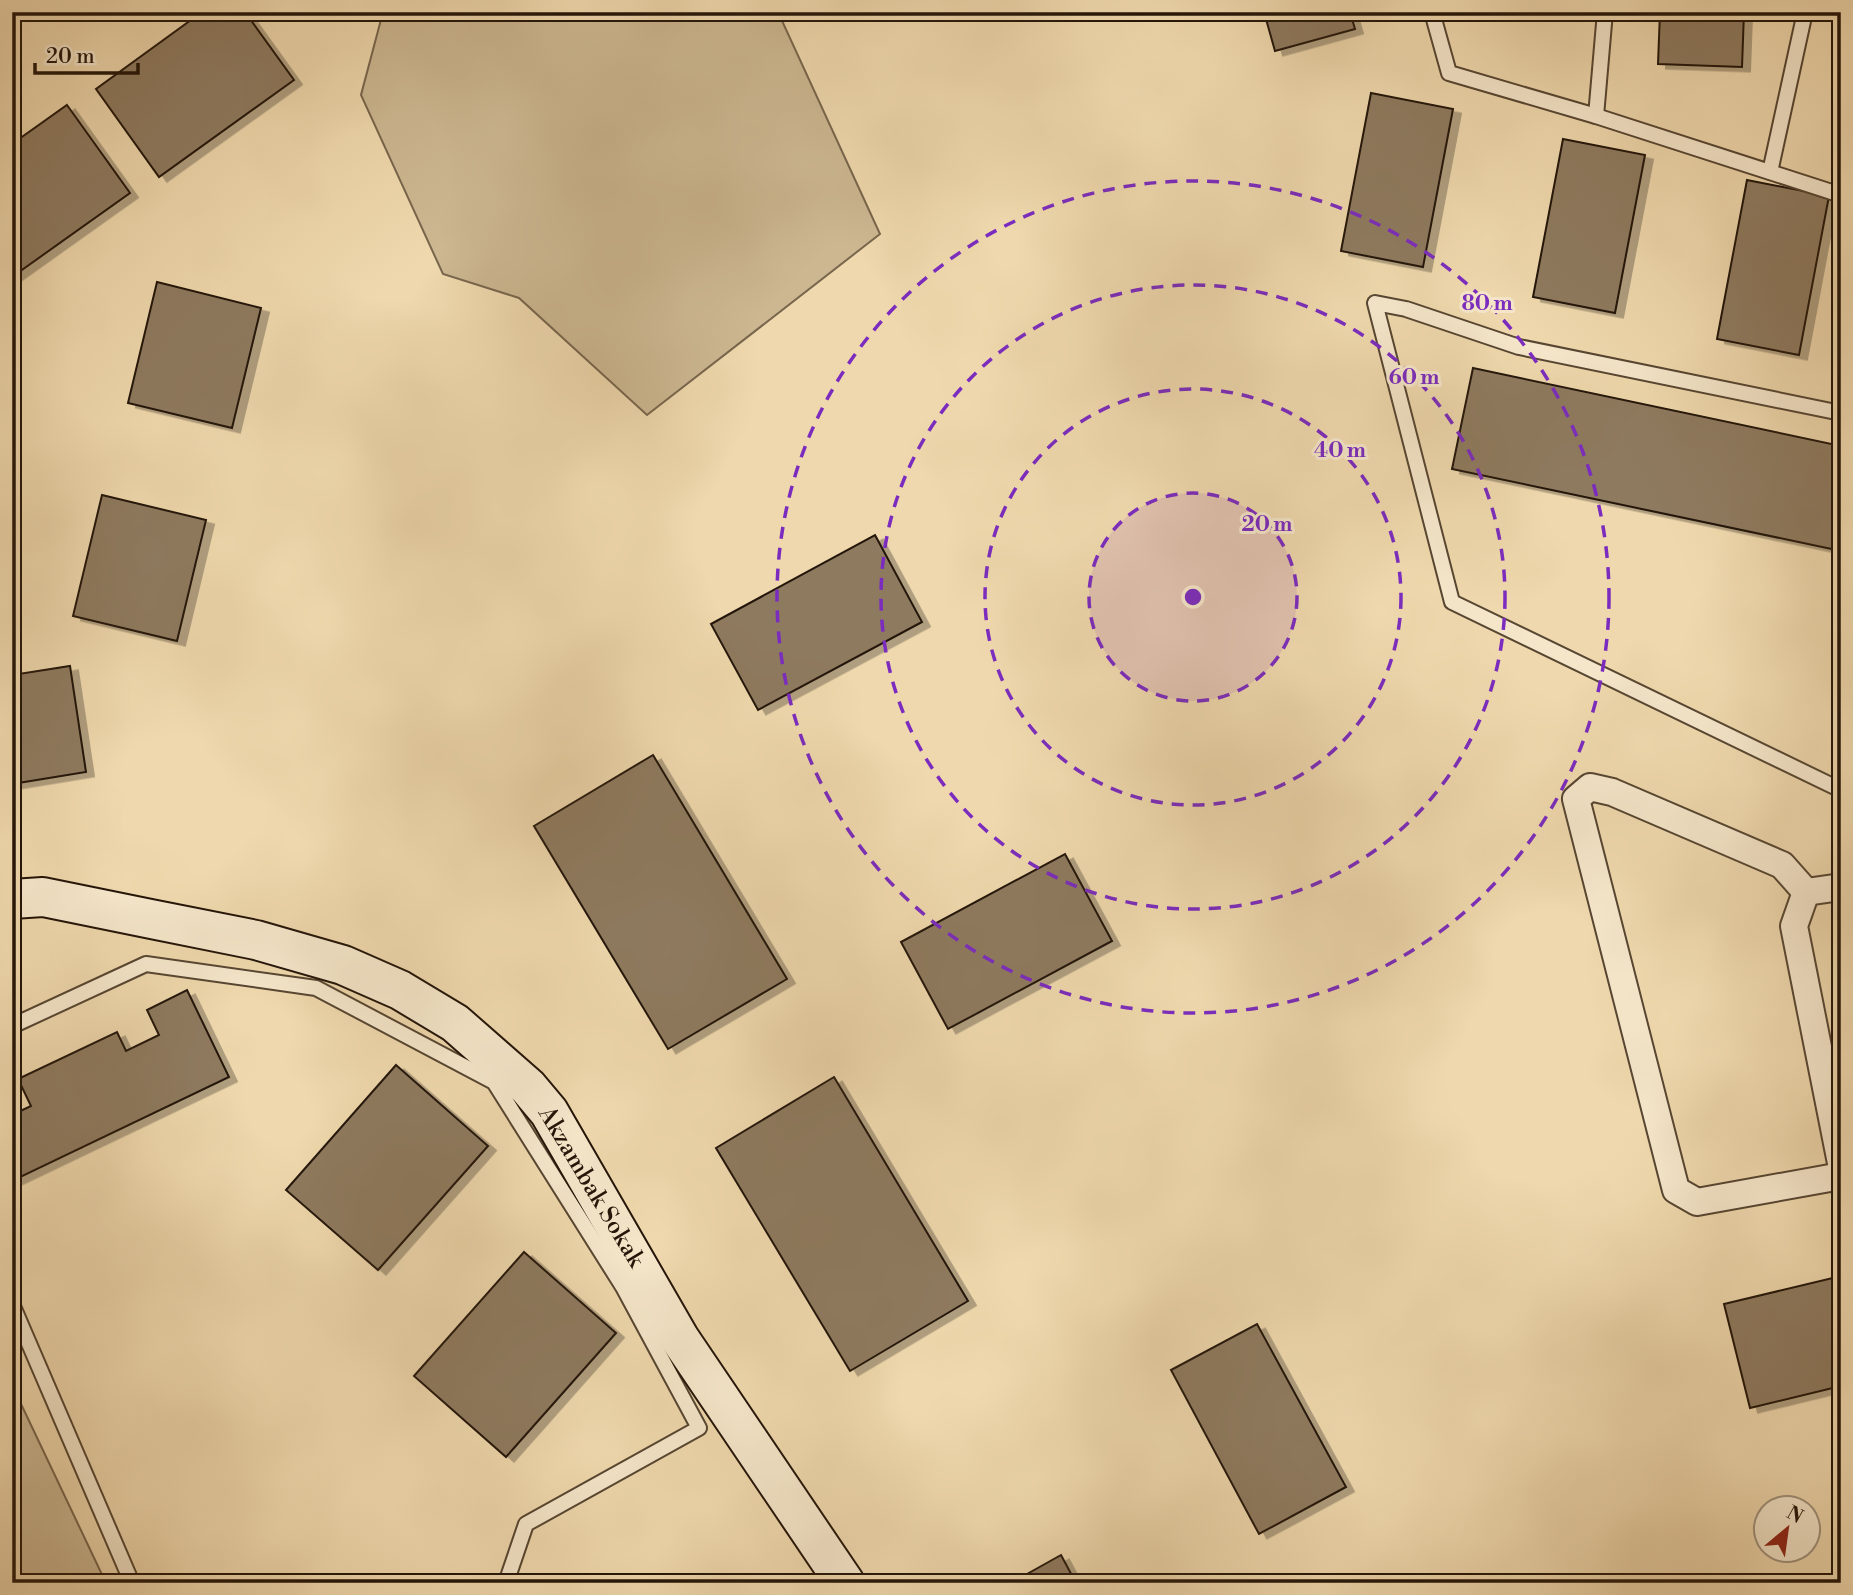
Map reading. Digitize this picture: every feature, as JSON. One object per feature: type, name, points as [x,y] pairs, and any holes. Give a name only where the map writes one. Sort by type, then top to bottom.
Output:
[{"type":"street","points":[[1806,892],[1782,865],[1612,792],[1590,786],[1576,799],[1676,1190],[1698,1202],[1841,1176]]},
{"type":"street","points":[[1806,892],[1841,887]]},
{"type":"street","points":[[1806,892],[1794,926],[1841,1163]]},
{"type":"street","name":"Akzambak Sokak","points":[[17,903],[43,897],[243,937],[343,965],[400,990],[455,1023],[528,1087],[549,1112],[680,1339],[845,1583]]},
{"type":"lane","points":[[1432,12],[1449,73],[1596,116],[1841,195]]},
{"type":"lane","points":[[1596,116],[1605,12]]},
{"type":"lane","points":[[1770,172],[1805,12]]},
{"type":"lane","points":[[1841,413],[1519,347],[1406,309],[1375,303],[1452,602],[1841,790]]},
{"type":"lane","points":[[12,1026],[146,964],[316,988],[494,1082],[623,1287],[699,1428],[526,1524],[506,1583]]},
{"type":"lane","points":[[12,1304],[132,1583]]},
{"type":"shaded area","points":[[383,12],[778,12],[880,234],[647,415],[519,298],[443,274],[361,95]]},
{"type":"shaded area","points":[[12,1385],[106,1583],[12,1583]]},
{"type":"building","points":[[202,12],[245,12],[294,80],[159,177],[96,89]]},
{"type":"building","points":[[1264,12],[1350,12],[1355,29],[1275,51]]},
{"type":"building","points":[[1660,12],[1744,12],[1742,67],[1658,64]]},
{"type":"building","points":[[1371,93],[1453,109],[1423,267],[1341,251]]},
{"type":"building","points":[[67,105],[130,193],[12,277],[12,144]]},
{"type":"building","points":[[1563,139],[1645,155],[1615,313],[1533,297]]},
{"type":"building","points":[[1747,180],[1829,196],[1799,355],[1717,339]]},
{"type":"building","points":[[157,282],[261,308],[232,428],[128,403]]},
{"type":"building","points":[[1473,368],[1841,446],[1841,551],[1452,469]]},
{"type":"building","points":[[102,495],[206,520],[177,641],[73,616]]},
{"type":"building","points":[[875,535],[922,622],[758,710],[711,624]]},
{"type":"building","points":[[70,666],[86,772],[12,784],[12,675]]},
{"type":"building","points":[[653,755],[787,979],[668,1049],[534,826]]},
{"type":"building","points":[[1065,854],[1112,941],[948,1029],[901,942]]},
{"type":"building","points":[[187,990],[229,1077],[12,1181],[12,1115],[31,1106],[18,1079],[117,1032],[126,1051],[159,1035],[147,1010]]},
{"type":"building","points":[[396,1065],[488,1146],[378,1270],[286,1190]]},
{"type":"building","points":[[834,1077],[968,1301],[850,1371],[716,1148]]},
{"type":"building","points":[[524,1252],[616,1333],[506,1457],[414,1376]]},
{"type":"building","points":[[1841,1276],[1841,1386],[1750,1408],[1724,1304]]},
{"type":"building","points":[[1257,1324],[1346,1487],[1259,1534],[1171,1370]]},
{"type":"building","points":[[1061,1555],[1076,1583],[1011,1583]]}]
